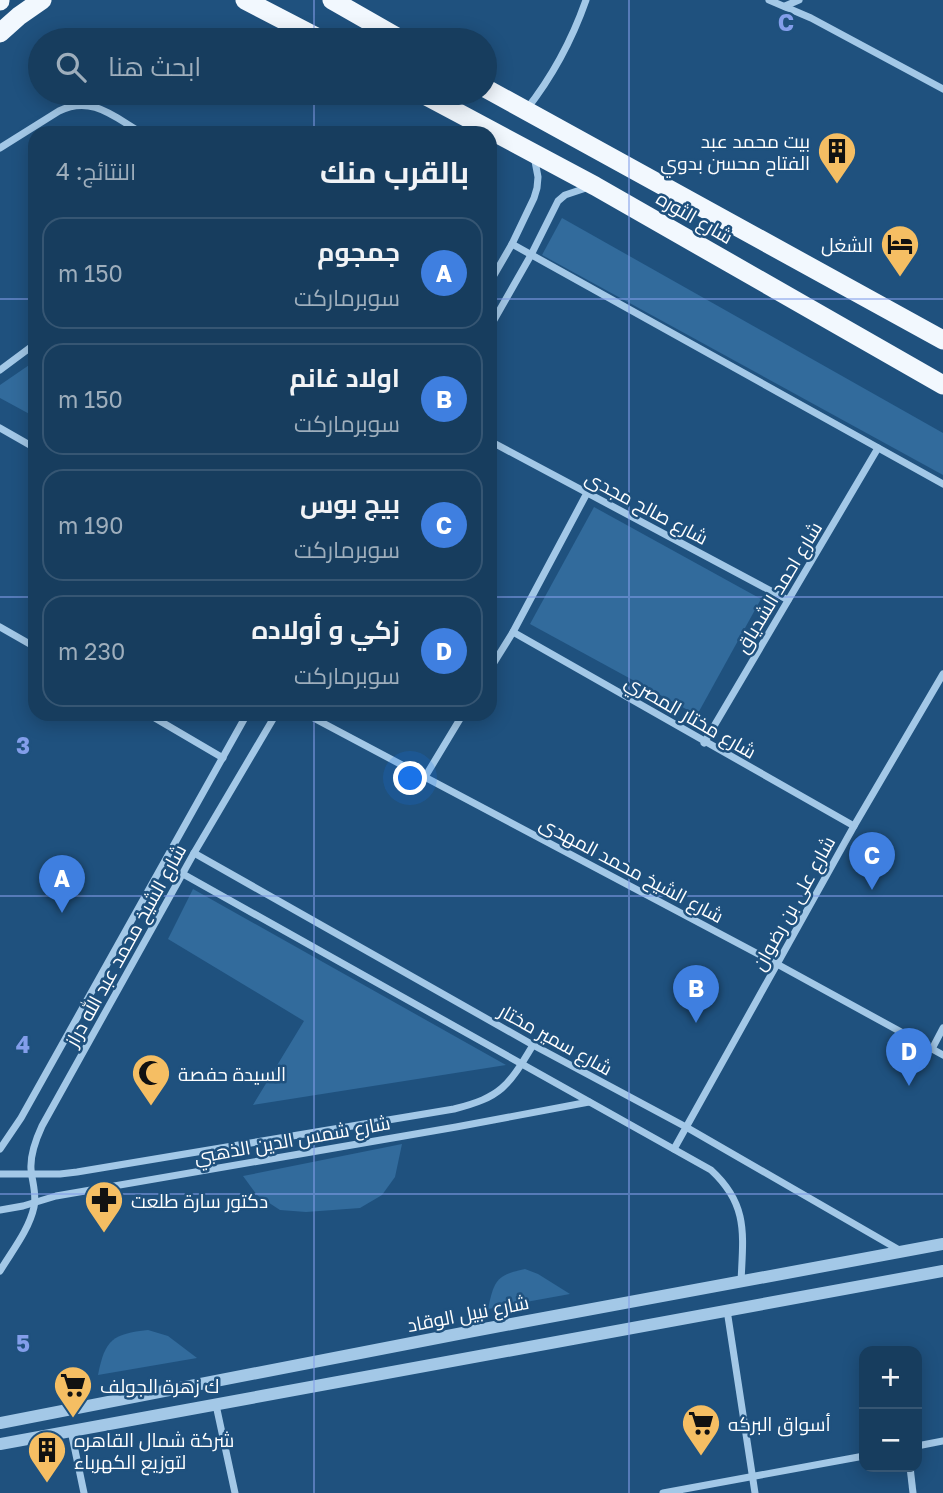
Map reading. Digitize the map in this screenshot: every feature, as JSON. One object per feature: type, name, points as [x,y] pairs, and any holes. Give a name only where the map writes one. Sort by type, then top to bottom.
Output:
[{"type":"highway","points":[[0,33],[42,0]]},
{"type":"highway","points":[[245,0],[299,28]]},
{"type":"highway","points":[[332,0],[381,28]]},
{"type":"highway","name":"شارع الثوره","points":[[497,95],[943,340]]},
{"type":"highway","name":"شارع الثوره","points":[[444,105],[484,126]]},
{"type":"highway","name":"شارع الثوره","points":[[497,133],[943,385]]},
{"type":"street","points":[[525,112],[558,62],[586,0]]},
{"type":"street","points":[[769,0],[811,18],[943,89]]},
{"type":"street","points":[[785,6],[799,0]]},
{"type":"street","points":[[35,126],[74,105]]},
{"type":"street","points":[[90,105],[130,126]]},
{"type":"street","points":[[0,148],[28,130]]},
{"type":"street","points":[[497,270],[534,198],[538,177],[534,152]]},
{"type":"street","points":[[497,315],[558,201],[573,191],[595,186]]},
{"type":"street","points":[[512,244],[943,484]]},
{"type":"street","points":[[0,370],[28,349]]},
{"type":"street","points":[[0,428],[28,444]]},
{"type":"street","name":"شارع صالح مجدى","points":[[497,445],[788,600]]},
{"type":"street","name":"شارع احمد الشدياق","points":[[704,743],[878,448]]},
{"type":"street","points":[[497,658],[587,493]]},
{"type":"street","points":[[0,627],[28,643]]},
{"type":"street","name":"شارع مختار المصري","points":[[513,632],[854,826]]},
{"type":"street","name":"شارع على بن رضوان","points":[[674,1149],[854,826],[940,688],[943,674]]},
{"type":"street","points":[[160,721],[223,758]]},
{"type":"street","name":"شارع الشيخ محمد عبد الله دراز","points":[[0,1149],[28,1106],[243,721]]},
{"type":"street","name":"شارع الشيخ محمد عبد الله دراز","points":[[35,1201],[32,1153],[42,1126],[194,853],[272,721]]},
{"type":"street","name":"شارع الشيخ محمد المهدى","points":[[319,721],[943,1055]]},
{"type":"street","points":[[425,777],[459,721]]},
{"type":"street","name":"شارع سمير مختار","points":[[194,853],[533,1045],[687,1127],[902,1252]]},
{"type":"street","name":"شارع سمير مختار","points":[[183,874],[711,1170],[732,1193],[738,1207],[742,1222],[741,1282]]},
{"type":"street","points":[[932,1049],[943,1028]]},
{"type":"street","name":"شارع شمس الدين الذهبي","points":[[0,1174],[78,1172],[454,1109],[478,1103],[499,1092],[507,1085],[533,1045]]},
{"type":"street","name":"شارع شمس الدين الذهبي","points":[[0,1210],[55,1196],[590,1102]]},
{"type":"street","points":[[454,1109],[456,1127]]},
{"type":"street","points":[[0,1271],[29,1223],[35,1201]]},
{"type":"street","name":"شارع نبيل الوقاد","points":[[0,1423],[943,1244]]},
{"type":"street","points":[[0,1444],[943,1271]]},
{"type":"street","points":[[726,1310],[755,1493]]},
{"type":"street","points":[[365,1353],[368,1376]]},
{"type":"street","points":[[216,1405],[235,1493]]},
{"type":"street","points":[[71,1431],[84,1493]]},
{"type":"street","points":[[922,1445],[943,1441]]},
{"type":"street","points":[[663,1493],[859,1456]]},
{"type":"street","points":[[911,1472],[913,1493]]},
{"type":"shaded area","points":[[562,218],[943,433],[943,475],[542,255]]},
{"type":"shaded area","points":[[28,366],[28,413],[0,398],[0,385]]},
{"type":"shaded area","points":[[594,507],[761,599],[697,715],[530,624]]},
{"type":"shaded area","points":[[193,889],[506,1065],[253,1105],[304,1021],[168,939]]},
{"type":"shaded area","points":[[402,1144],[395,1177],[382,1195],[360,1208],[306,1212],[280,1210],[257,1195],[243,1176]]},
{"type":"shaded area","points":[[525,1269],[570,1294],[488,1309],[498,1281],[508,1274]]},
{"type":"shaded area","points":[[148,1330],[168,1336],[197,1358],[98,1375],[104,1353],[113,1340],[126,1334]]},
{"type":"place","name":"بيت محمد عبد الفتاح محسن بدوي","points":[[837,185]]},
{"type":"place","name":"الشغل","points":[[900,278]]},
{"type":"place","name":"بيج بوس","points":[[872,890]]},
{"type":"place","name":"جمجوم","points":[[62,913]]},
{"type":"place","name":"اولاد غانم","points":[[696,1023]]},
{"type":"place","name":"زكي و أولاده","points":[[909,1086]]},
{"type":"place","name":"السيدة حفصة","points":[[151,1107]]},
{"type":"place","name":"دكتور سارة طلعت","points":[[104,1234]]},
{"type":"place","name":"ك زهرة الجولف","points":[[73,1419]]},
{"type":"place","name":"أسواق البركه","points":[[701,1457]]},
{"type":"place","name":"شركة شمال القاهره لتوزيع الكهرباء","points":[[47,1484]]}]
